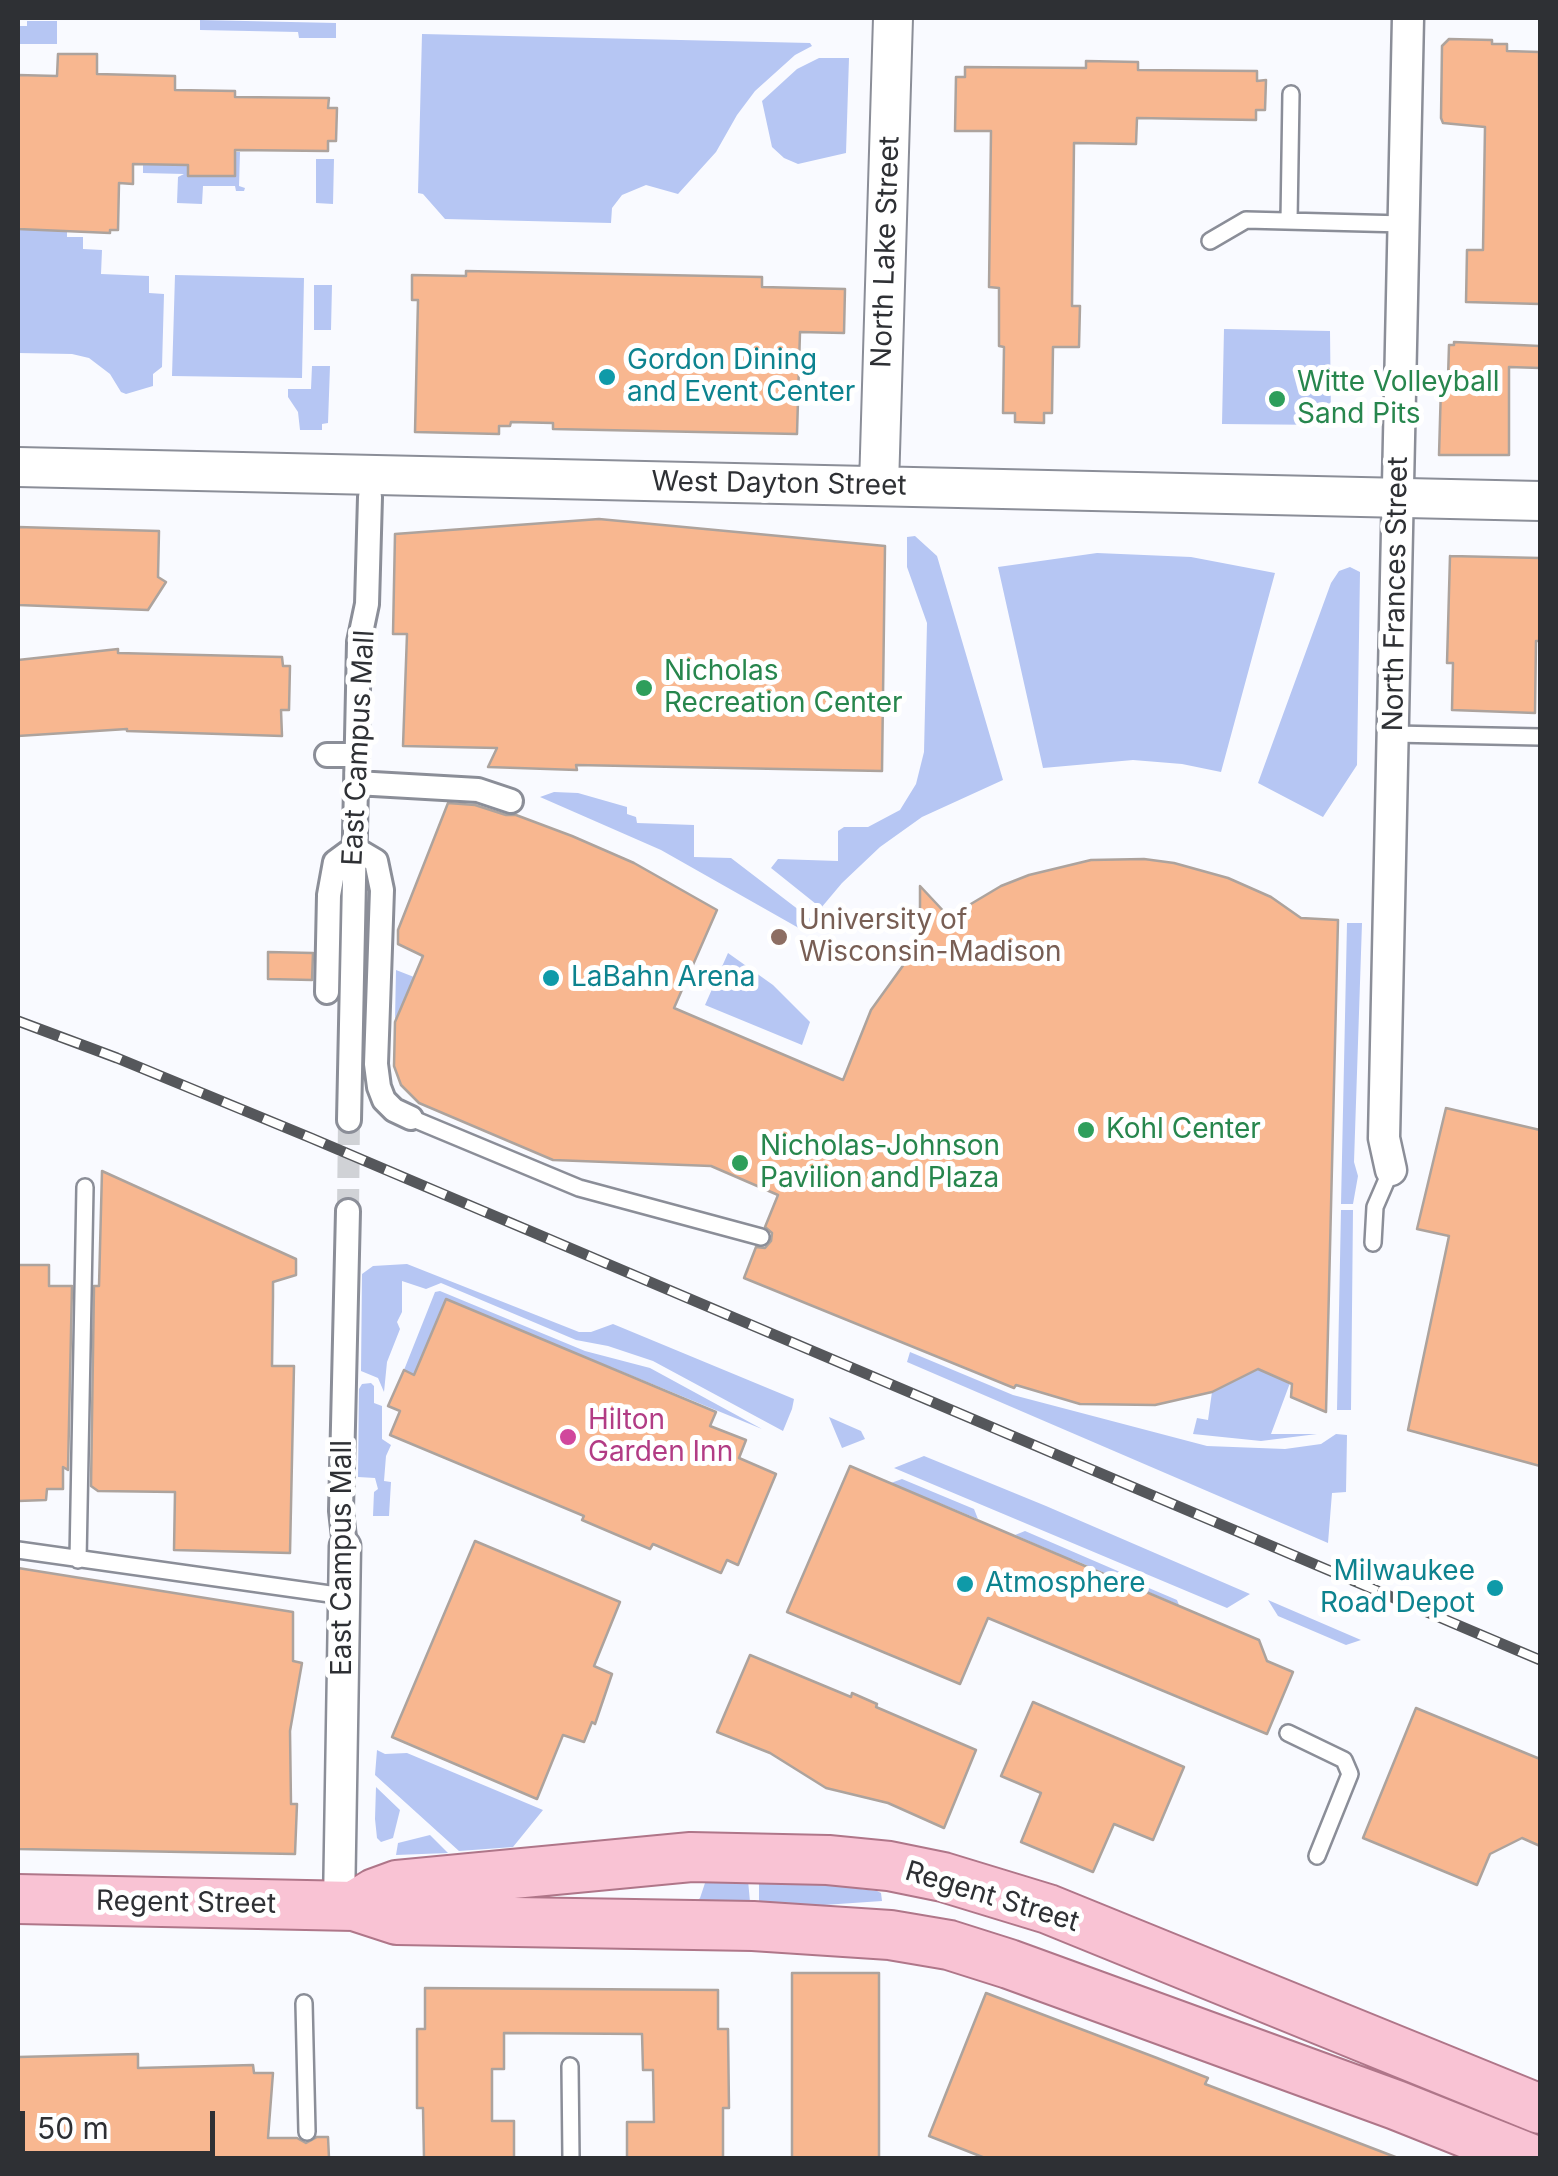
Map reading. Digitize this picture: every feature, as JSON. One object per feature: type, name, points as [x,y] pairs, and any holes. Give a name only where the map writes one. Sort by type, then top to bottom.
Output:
[{"type":"main road","name":"Regent Street","points":[[346,1906],[398,1886],[691,1857],[828,1860],[890,1866],[943,1877],[1048,1909],[1540,2109]]},
{"type":"main road","name":"Regent Street","points":[[18,1899],[346,1906],[397,1920],[832,1930],[890,1935],[949,1946],[1009,1964],[1396,2105],[1529,2158]]},
{"type":"main road","points":[[1318,2018],[1540,2083]]},
{"type":"main road","points":[[1396,2105],[1470,2158]]},
{"type":"street","name":"North Lake Street","points":[[879,486],[893,18]]},
{"type":"street","name":"North Frances Street","points":[[1391,1170],[1384,1138],[1408,18]]},
{"type":"street","name":"West Dayton Street","points":[[18,467],[1540,501]]},
{"type":"street","name":"East Campus Mall","points":[[348,1120],[360,642],[367,604],[370,496]]},
{"type":"street","points":[[327,755],[357,755]]},
{"type":"street","points":[[356,782],[478,790],[511,801]]},
{"type":"street","points":[[327,992],[335,862],[354,848],[376,861],[382,890],[376,1064],[379,1087],[394,1110],[412,1118]]},
{"type":"street","name":"East Campus Mall","points":[[346,1906],[345,1546],[341,1511],[348,1211]]},
{"type":"lane","points":[[1290,221],[1291,94]]},
{"type":"lane","points":[[1210,240],[1246,220],[1404,224]]},
{"type":"lane","points":[[1393,734],[1540,737]]},
{"type":"lane","points":[[412,1118],[579,1188],[761,1237]]},
{"type":"lane","points":[[1373,1243],[1375,1207],[1391,1170]]},
{"type":"lane","points":[[78,1560],[86,1187]]},
{"type":"lane","points":[[18,1550],[344,1596]]},
{"type":"lane","points":[[1288,1733],[1344,1760],[1350,1774],[1317,1856]]},
{"type":"lane","points":[[304,2003],[307,2132]]},
{"type":"lane","points":[[570,2066],[570,2158]]},
{"type":"shaded area","points":[[200,20],[336,23],[336,38],[299,38],[298,32],[200,30]]},
{"type":"shaded area","points":[[27,21],[57,21],[57,44],[18,44],[18,26],[27,26]]},
{"type":"shaded area","points":[[422,34],[812,46],[795,55],[755,91],[716,152],[678,194],[646,185],[622,195],[612,208],[611,223],[445,219],[418,193]]},
{"type":"shaded area","points":[[819,58],[849,58],[846,153],[798,164],[772,147],[762,101],[797,69]]},
{"type":"shaded area","points":[[235,152],[240,152],[239,186],[244,191],[236,191],[235,186],[203,186],[202,204],[177,203],[178,177],[184,174],[143,173],[143,164],[188,165],[189,176],[234,176]]},
{"type":"shaded area","points":[[316,159],[334,159],[333,204],[316,203]]},
{"type":"shaded area","points":[[18,229],[67,231],[67,237],[83,237],[83,249],[102,250],[101,274],[149,276],[149,293],[164,294],[162,367],[153,374],[153,386],[126,394],[110,374],[89,358],[18,353]]},
{"type":"shaded area","points":[[175,275],[304,278],[302,378],[172,376]]},
{"type":"shaded area","points":[[314,285],[332,285],[331,330],[314,330]]},
{"type":"shaded area","name":"Witte Volleyball Sand Pits","points":[[1224,329],[1330,331],[1331,425],[1222,424]]},
{"type":"shaded area","points":[[312,366],[330,366],[328,423],[322,424],[322,430],[300,430],[298,412],[288,397],[288,389],[311,389]]},
{"type":"shaded area","points":[[915,536],[937,556],[1003,780],[922,817],[880,847],[821,908],[771,868],[778,859],[838,861],[838,831],[844,827],[868,827],[900,810],[916,784],[924,752],[927,623],[907,567],[907,537]]},
{"type":"shaded area","points":[[1097,553],[1191,557],[1275,573],[1221,772],[1133,760],[1043,768],[998,567]]},
{"type":"shaded area","points":[[1350,567],[1360,572],[1357,765],[1323,817],[1258,783],[1331,583],[1339,571]]},
{"type":"shaded area","points":[[554,792],[578,793],[627,807],[627,814],[636,817],[637,823],[694,825],[694,857],[731,858],[812,920],[804,931],[661,850],[540,797]]},
{"type":"shaded area","points":[[1347,923],[1362,923],[1354,1162],[1358,1176],[1353,1204],[1341,1204]]},
{"type":"shaded area","points":[[728,953],[773,985],[810,1022],[802,1045],[705,1005]]},
{"type":"shaded area","points":[[396,970],[414,977],[395,1020]]},
{"type":"shaded area","points":[[1341,1210],[1353,1210],[1351,1410],[1337,1410]]},
{"type":"shaded area","points":[[407,1264],[579,1332],[613,1324],[794,1399],[783,1431],[653,1361],[576,1340],[441,1283],[426,1289],[402,1281],[402,1312],[397,1322],[400,1329],[387,1362],[384,1392],[378,1378],[361,1371],[362,1274],[373,1266]]},
{"type":"shaded area","points":[[435,1292],[585,1351],[650,1368],[762,1429],[447,1300],[414,1375],[404,1370]]},
{"type":"shaded area","points":[[910,1352],[1013,1395],[1207,1446],[1285,1449],[1321,1444],[1336,1434],[1347,1435],[1346,1492],[1332,1493],[1328,1543],[907,1362]]},
{"type":"shaded area","points":[[1258,1369],[1290,1383],[1271,1434],[1317,1434],[1261,1441],[1193,1434],[1197,1418],[1208,1420],[1212,1392]]},
{"type":"shaded area","points":[[371,1383],[374,1403],[382,1406],[382,1439],[391,1445],[384,1481],[391,1482],[389,1516],[373,1516],[374,1492],[378,1489],[375,1478],[358,1477],[359,1389],[362,1384]]},
{"type":"shaded area","points":[[829,1417],[861,1431],[865,1439],[842,1448]]},
{"type":"shaded area","points":[[924,1456],[1250,1594],[1227,1608],[894,1468]]},
{"type":"shaded area","points":[[902,1479],[974,1509],[978,1519],[891,1483]]},
{"type":"shaded area","points":[[1025,1531],[1120,1572],[1123,1577],[1177,1600],[1179,1605],[1072,1559],[1062,1563],[1057,1553],[1015,1535]]},
{"type":"shaded area","points":[[1268,1600],[1361,1640],[1346,1645],[1278,1616]]},
{"type":"shaded area","points":[[377,1750],[385,1754],[407,1753],[543,1810],[513,1847],[459,1851],[375,1775]]},
{"type":"shaded area","points":[[376,1787],[400,1810],[393,1838],[381,1842],[375,1819]]},
{"type":"shaded area","points":[[430,1835],[448,1853],[396,1855],[398,1843]]},
{"type":"shaded area","points":[[706,1880],[748,1880],[750,1902],[692,1906],[700,1898]]},
{"type":"shaded area","points":[[759,1881],[877,1891],[882,1901],[780,1908],[759,1905]]},
{"type":"building","points":[[1449,39],[1492,40],[1492,44],[1507,44],[1507,51],[1539,52],[1540,304],[1466,302],[1467,250],[1483,250],[1485,127],[1443,123],[1442,46]]},
{"type":"building","points":[[58,54],[97,54],[97,74],[175,76],[175,90],[235,91],[235,97],[329,98],[328,108],[337,108],[336,141],[328,141],[328,151],[235,150],[235,176],[188,176],[188,165],[133,164],[133,184],[119,183],[118,230],[110,233],[18,229],[18,75],[57,76]]},
{"type":"building","points":[[1086,61],[1138,62],[1138,70],[1257,71],[1257,81],[1266,80],[1265,110],[1256,110],[1256,120],[1137,118],[1136,144],[1074,143],[1072,306],[1080,306],[1079,347],[1053,347],[1052,413],[1044,413],[1044,423],[1015,422],[1015,413],[1003,413],[1004,347],[999,346],[999,288],[989,287],[991,131],[955,131],[956,77],[965,77],[965,67],[1086,68]]},
{"type":"building","name":"Gordon Dining and Event Center","points":[[466,271],[762,277],[762,287],[845,289],[844,333],[800,332],[797,434],[553,429],[553,423],[511,422],[510,426],[499,426],[499,434],[415,432],[418,300],[412,300],[412,275],[466,276]]},
{"type":"building","points":[[1454,342],[1540,346],[1540,368],[1509,367],[1509,455],[1439,455],[1441,386],[1444,378],[1448,378],[1449,345]]},
{"type":"building","name":"Nicholas Recreation Center","points":[[599,519],[885,546],[882,771],[488,767],[497,748],[403,746],[407,634],[393,634],[395,534]]},
{"type":"building","points":[[18,527],[159,531],[158,577],[166,582],[148,610],[18,605]]},
{"type":"building","points":[[1450,556],[1540,558],[1535,713],[1452,710],[1453,663],[1447,663]]},
{"type":"building","points":[[118,649],[118,653],[282,657],[283,666],[290,666],[289,710],[281,710],[282,736],[127,729],[18,736],[18,660]]},
{"type":"building","name":"Kohl Center","points":[[448,803],[516,815],[572,836],[634,863],[717,910],[674,1008],[843,1080],[871,1010],[920,942],[920,886],[949,917],[1001,886],[1029,875],[1091,860],[1144,859],[1228,878],[1271,897],[1301,918],[1338,920],[1326,1412],[1291,1397],[1292,1384],[1258,1369],[1212,1392],[1155,1405],[1080,1404],[1016,1385],[1014,1388],[744,1278],[756,1247],[765,1248],[771,1241],[772,1233],[765,1227],[778,1195],[711,1166],[553,1160],[419,1103],[401,1085],[394,1066],[395,1022],[423,956],[398,944],[398,930]]},
{"type":"building","points":[[268,952],[313,953],[312,980],[268,979]]},
{"type":"building","points":[[1446,1108],[1540,1130],[1540,1466],[1408,1430],[1449,1236],[1417,1229]]},
{"type":"building","points":[[102,1171],[296,1259],[296,1275],[273,1282],[272,1366],[294,1366],[290,1553],[174,1550],[175,1492],[98,1491],[91,1486],[94,1286],[99,1286]]},
{"type":"building","points":[[18,1265],[49,1265],[49,1286],[72,1286],[68,1470],[63,1467],[63,1489],[47,1489],[46,1500],[18,1501]]},
{"type":"building","name":"Hilton Garden Inn","points":[[446,1299],[716,1412],[710,1426],[746,1440],[739,1458],[776,1474],[738,1565],[727,1560],[721,1573],[653,1544],[650,1549],[582,1520],[584,1516],[390,1435],[400,1411],[388,1406],[404,1370],[414,1375]]},
{"type":"building","name":"Atmosphere","points":[[850,1466],[1259,1640],[1267,1661],[1293,1672],[1267,1734],[988,1618],[960,1684],[787,1612]]},
{"type":"building","points":[[475,1541],[620,1602],[594,1666],[612,1674],[595,1724],[592,1722],[584,1742],[563,1735],[537,1799],[392,1737]]},
{"type":"building","points":[[18,1568],[293,1612],[293,1661],[302,1663],[290,1731],[291,1804],[297,1804],[295,1854],[18,1849]]},
{"type":"building","points":[[750,1655],[851,1697],[852,1693],[976,1750],[944,1828],[888,1803],[826,1788],[770,1753],[717,1732]]},
{"type":"building","points":[[1033,1702],[1184,1767],[1153,1840],[1114,1824],[1093,1872],[1021,1842],[1041,1793],[1001,1776]]},
{"type":"building","points":[[1416,1708],[1540,1759],[1540,1846],[1522,1838],[1490,1854],[1477,1885],[1363,1838]]},
{"type":"building","points":[[792,1973],[879,1973],[879,2158],[792,2158]]},
{"type":"building","points":[[425,1988],[718,1990],[718,2029],[728,2029],[729,2108],[723,2108],[723,2158],[627,2158],[627,2122],[654,2122],[653,2070],[643,2070],[642,2034],[504,2033],[504,2069],[492,2069],[492,2121],[514,2121],[514,2158],[424,2158],[423,2108],[417,2108],[417,2029],[425,2029]]},
{"type":"building","points":[[986,1993],[1208,2078],[1205,2084],[1398,2158],[985,2158],[929,2136]]},
{"type":"building","points":[[138,2054],[138,2068],[253,2065],[254,2073],[273,2073],[268,2138],[297,2138],[306,2143],[328,2137],[329,2158],[18,2158],[18,2057]]},
{"type":"tunnel","points":[[348,1211],[349,1120]]},
{"type":"railway","points":[[18,1021],[311,1138],[1540,1660]]},
{"type":"place","name":"Gordon Dining and Event Center","points":[[607,377]]},
{"type":"place","name":"Witte Volleyball Sand Pits","points":[[1277,399]]},
{"type":"place","name":"Nicholas Recreation Center","points":[[644,688]]},
{"type":"place","name":"University of Wisconsin-Madison","points":[[779,937]]},
{"type":"place","name":"LaBahn Arena","points":[[551,978]]},
{"type":"place","name":"Kohl Center","points":[[1086,1130]]},
{"type":"place","name":"Nicholas-Johnson Pavilion and Plaza","points":[[740,1163]]},
{"type":"place","name":"Hilton Garden Inn","points":[[568,1437]]},
{"type":"place","name":"Atmosphere","points":[[965,1584]]},
{"type":"place","name":"Milwaukee Road Depot","points":[[1495,1588]]}]
